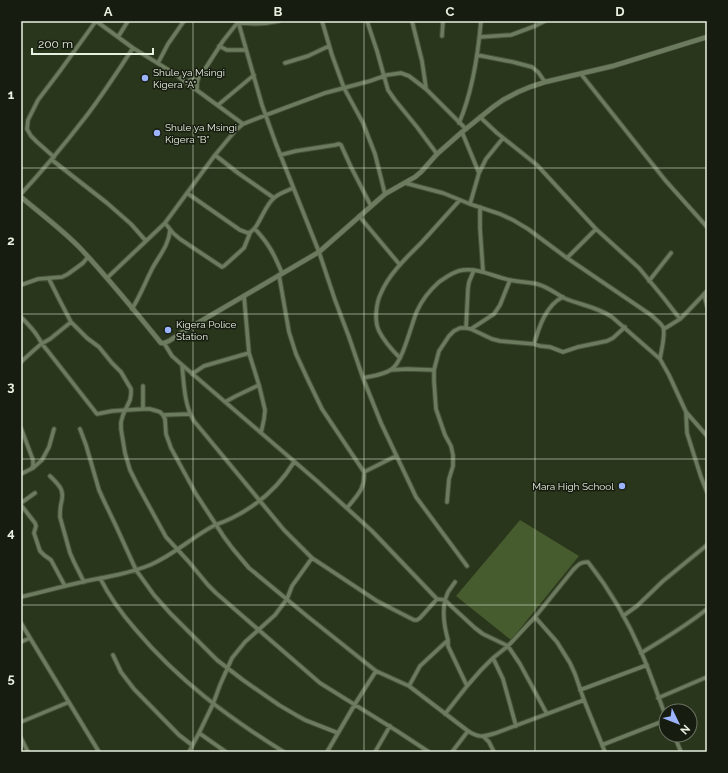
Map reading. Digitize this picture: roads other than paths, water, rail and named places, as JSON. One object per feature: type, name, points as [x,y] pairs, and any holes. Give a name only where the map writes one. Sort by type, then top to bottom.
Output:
[{"type":"street","points":[[146,241],[131,224],[53,158],[31,136],[27,129],[28,120],[38,100],[96,21],[133,48],[197,89],[243,124]]},
{"type":"street","points":[[118,37],[128,21]]},
{"type":"street","points":[[158,63],[168,44],[184,21]]},
{"type":"street","points":[[238,21],[246,24],[263,24],[279,21]]},
{"type":"street","points":[[197,89],[197,83],[200,75],[238,21]]},
{"type":"street","points":[[238,21],[266,115],[280,155],[319,252],[363,378],[396,456],[416,497],[467,566]]},
{"type":"street","points":[[322,21],[344,88],[363,123],[375,154],[385,194]]},
{"type":"street","points":[[367,21],[380,58],[388,90],[437,154]]},
{"type":"street","points":[[412,21],[422,61],[426,89]]},
{"type":"street","points":[[442,36],[443,21]]},
{"type":"street","points":[[459,123],[470,90],[480,37],[481,21]]},
{"type":"street","points":[[480,37],[511,35],[545,21]]},
{"type":"street","points":[[164,344],[184,330],[319,252],[385,194],[415,177],[437,154],[464,130],[492,107],[513,94],[545,82],[643,58],[707,37]]},
{"type":"street","points":[[219,46],[227,50],[246,50]]},
{"type":"street","points":[[285,63],[308,56],[329,46]]},
{"type":"street","points":[[21,194],[53,158],[101,96],[133,48]]},
{"type":"street","points":[[477,55],[532,67],[538,72],[545,82]]},
{"type":"street","points":[[106,278],[165,223],[215,155],[235,131],[243,124],[325,94],[384,76],[398,73],[406,74],[426,89],[464,130],[479,173]]},
{"type":"street","points":[[581,74],[665,180],[707,227]]},
{"type":"street","points":[[186,82],[200,75]]},
{"type":"street","points":[[218,106],[254,75]]},
{"type":"street","points":[[480,117],[537,165],[596,229],[628,258],[664,297],[680,319]]},
{"type":"street","points":[[470,204],[479,173],[486,159],[504,138]]},
{"type":"street","points":[[280,155],[335,145],[341,146],[371,206]]},
{"type":"street","points":[[215,155],[274,198]]},
{"type":"street","points":[[404,182],[443,193],[500,214],[528,229],[567,258],[651,315],[660,323],[664,329],[660,359]]},
{"type":"street","points":[[165,223],[174,234],[222,267],[242,250],[250,233],[255,229],[265,208],[281,193],[293,188]]},
{"type":"street","points":[[187,193],[240,230],[250,233]]},
{"type":"street","points":[[21,198],[67,235],[88,257],[161,343],[164,344],[172,356],[347,508],[372,531],[437,599],[445,600],[483,634],[508,646],[520,664],[547,714]]},
{"type":"street","points":[[400,358],[388,345],[379,331],[376,305],[381,292],[390,278],[460,200]]},
{"type":"street","points":[[480,207],[483,271]]},
{"type":"street","points":[[359,216],[400,266]]},
{"type":"street","points":[[255,229],[271,248],[281,274],[289,332],[296,354],[322,409],[364,472],[362,489],[347,508]]},
{"type":"street","points":[[567,258],[596,229]]},
{"type":"street","points":[[132,309],[166,245],[170,230]]},
{"type":"street","points":[[649,281],[671,253]]},
{"type":"street","points":[[21,285],[38,279],[62,277],[83,263],[88,257]]},
{"type":"street","points":[[391,370],[400,358],[424,297],[434,287],[454,272],[463,270],[483,271],[510,280],[535,283],[545,286],[563,297],[606,312],[660,359],[686,412],[707,436]]},
{"type":"street","points":[[466,328],[468,288],[474,270]]},
{"type":"street","points":[[48,279],[71,322],[87,338],[99,347],[121,372],[131,389],[130,400],[121,422],[125,453],[130,470],[163,532],[170,542],[216,593],[320,683],[429,752]]},
{"type":"street","points":[[472,330],[494,314],[510,280]]},
{"type":"street","points":[[664,329],[680,319],[707,291]]},
{"type":"street","points":[[704,294],[707,306]]},
{"type":"street","points":[[244,296],[249,353],[265,410],[261,433]]},
{"type":"street","points":[[534,344],[547,313],[554,302],[563,297]]},
{"type":"street","points":[[21,317],[34,331],[41,344],[97,414],[112,411],[143,409],[157,410],[163,415],[166,434],[171,448],[196,494],[233,549],[249,568],[376,671],[409,686],[468,731],[475,735],[484,737],[584,700]]},
{"type":"street","points":[[21,362],[41,344],[50,339],[71,322]]},
{"type":"street","points":[[447,502],[449,479],[453,466],[453,455],[451,446],[445,435],[436,409],[434,370],[439,351],[454,331],[460,328],[466,328],[500,342],[534,344],[567,352],[578,347],[607,342],[624,327]]},
{"type":"street","points":[[192,374],[204,366],[249,353]]},
{"type":"street","points":[[182,364],[187,402],[190,414],[194,421],[284,530],[312,558],[377,600],[414,620],[420,618],[437,599]]},
{"type":"street","points":[[363,378],[385,373],[391,370],[434,370]]},
{"type":"street","points":[[225,402],[259,385]]},
{"type":"street","points":[[143,386],[143,409]]},
{"type":"street","points":[[686,412],[687,433],[707,492]]},
{"type":"street","points":[[163,415],[190,414]]},
{"type":"street","points":[[21,428],[22,438],[33,460],[33,466],[31,469]]},
{"type":"street","points":[[21,474],[31,469],[42,460],[49,447],[54,429]]},
{"type":"street","points":[[80,429],[99,490],[136,570],[154,595],[217,660],[256,690],[305,720],[338,734]]},
{"type":"street","points":[[364,472],[396,456]]},
{"type":"street","points":[[21,597],[136,570],[160,560],[178,550],[192,539],[260,501],[284,478],[294,462]]},
{"type":"street","points":[[50,476],[63,491],[60,517],[70,553],[84,582]]},
{"type":"street","points":[[35,493],[21,504],[35,523],[36,526],[34,534],[40,551],[51,560],[65,586]]},
{"type":"street","points":[[624,616],[637,606],[663,581],[707,545]]},
{"type":"street","points":[[189,752],[214,704],[220,685],[232,658],[245,642],[275,616],[292,586],[312,558]]},
{"type":"street","points":[[445,714],[467,686],[493,658],[508,646],[535,617],[578,564],[583,562],[588,562],[598,575],[624,616],[641,652],[660,703]]},
{"type":"street","points":[[100,578],[116,606],[149,646],[177,673],[214,704],[248,729],[284,752]]},
{"type":"street","points":[[455,582],[448,592],[445,600],[444,627],[448,640],[448,646],[467,686]]},
{"type":"street","points":[[641,652],[690,623],[707,609]]},
{"type":"street","points":[[535,617],[564,652],[575,674],[605,752]]},
{"type":"street","points":[[21,623],[99,752]]},
{"type":"street","points":[[21,642],[30,638]]},
{"type":"street","points":[[409,686],[420,666],[448,640]]},
{"type":"street","points":[[113,655],[121,672],[134,689],[178,735],[192,745]]},
{"type":"street","points":[[493,658],[503,679],[516,726]]},
{"type":"street","points":[[580,690],[646,666]]},
{"type":"street","points":[[327,752],[376,671]]},
{"type":"street","points":[[658,698],[707,677]]},
{"type":"street","points":[[21,722],[69,702]]},
{"type":"street","points":[[602,745],[658,722]]},
{"type":"street","points":[[375,752],[390,726]]},
{"type":"street","points":[[452,752],[468,731]]},
{"type":"street","points":[[199,733],[226,752]]},
{"type":"street","points":[[484,737],[489,742],[494,752]]},
{"type":"street","points":[[21,738],[28,752]]},
{"type":"place","name":"Shule ya Msingi Kigera \"A\"","points":[[145,78]]},
{"type":"place","name":"Shule ya Msingi Kigera \"B\"","points":[[157,133]]},
{"type":"place","name":"Kigera Police Station","points":[[168,330]]},
{"type":"place","name":"Mara High School","points":[[622,486]]}]
